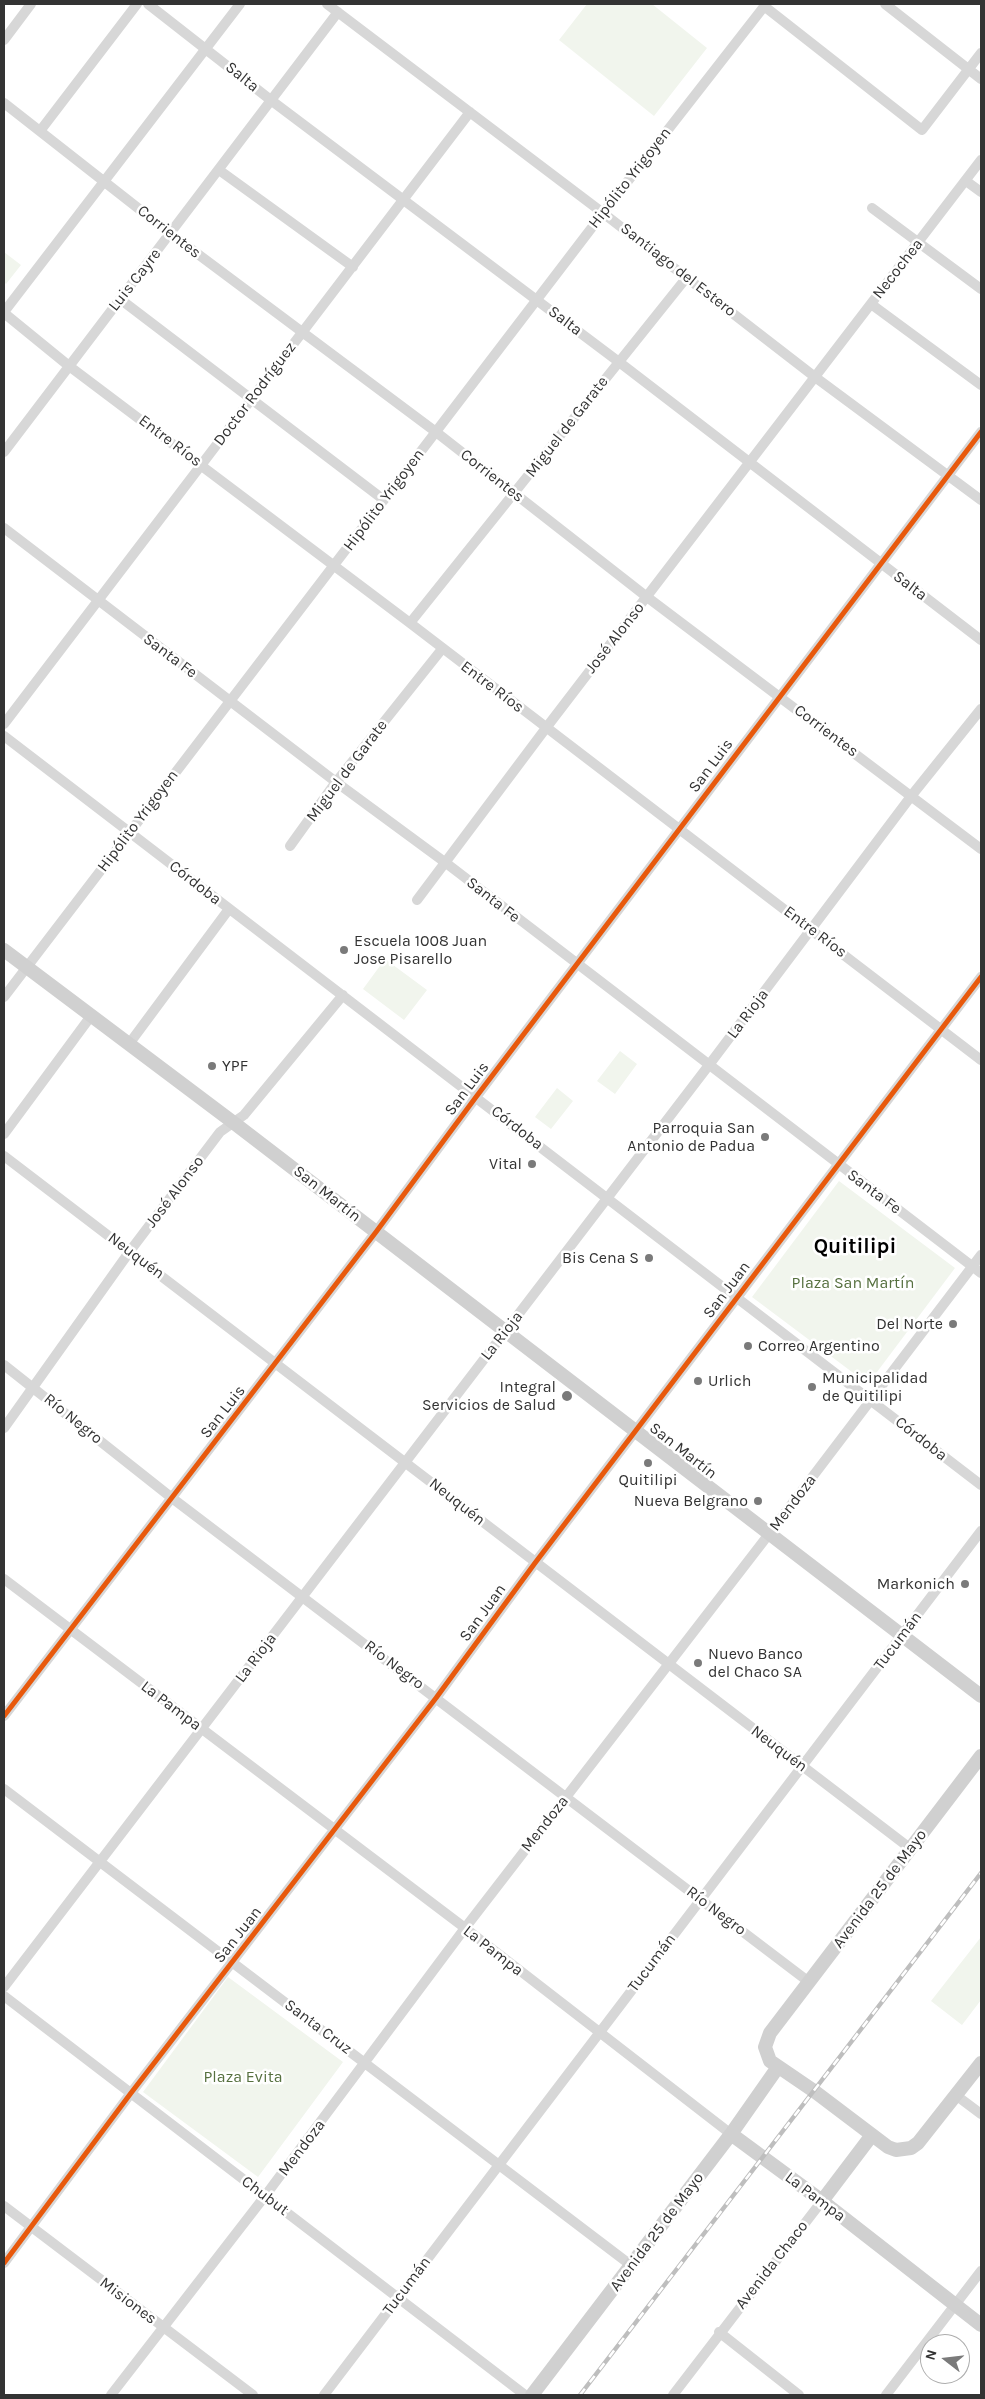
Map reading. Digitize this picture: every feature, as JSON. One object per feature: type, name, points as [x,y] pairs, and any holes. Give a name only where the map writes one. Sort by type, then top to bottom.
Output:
[{"type":"street","points":[[4,40],[31,4]]},
{"type":"street","points":[[40,131],[138,4]]},
{"type":"street","name":"Salta","points":[[148,4],[272,101],[619,362],[981,640]]},
{"type":"street","points":[[4,312],[240,4]]},
{"type":"street","name":"Santiago del Estero","points":[[326,4],[687,277],[815,377],[981,500]]},
{"type":"street","points":[[765,5],[922,130],[981,53]]},
{"type":"street","name":"Hipólito Yrigoyen","points":[[4,997],[603,213],[765,5]]},
{"type":"street","points":[[888,5],[981,79]]},
{"type":"street","name":"Luis Cayre","points":[[4,452],[338,12]]},
{"type":"street","name":"Corrientes","points":[[4,103],[171,234],[436,432],[647,597],[912,795],[981,849]]},
{"type":"street","name":"Doctor Rodríguez","points":[[4,724],[470,112]]},
{"type":"street","name":"Necochea","points":[[815,377],[981,160]]},
{"type":"street","points":[[219,170],[353,267]]},
{"type":"street","points":[[966,181],[981,192]]},
{"type":"street","points":[[872,208],[919,241],[981,289]]},
{"type":"street","name":"Miguel de Garate","points":[[410,623],[687,277]]},
{"type":"street","points":[[120,299],[384,500]]},
{"type":"street","points":[[871,304],[981,385]]},
{"type":"street","name":"Entre Ríos","points":[[4,312],[69,366],[410,623],[981,1060]]},
{"type":"street","name":"José Alonso","points":[[417,900],[546,728],[815,377]]},
{"type":"street","name":"San Luis","points":[[4,1716],[376,1232],[476,1097],[981,432]]},
{"type":"street","name":"Santa Fe","points":[[4,528],[977,1269]]},
{"type":"street","name":"Miguel de Garate","points":[[290,846],[336,782],[442,648]]},
{"type":"street","name":"La Rioja","points":[[4,1987],[709,1066],[912,795],[981,709]]},
{"type":"street","name":"Córdoba","points":[[4,736],[981,1486]]},
{"type":"street","points":[[129,1044],[230,909]]},
{"type":"street","name":"San Martín","points":[[4,950],[234,1122],[981,1696]]},
{"type":"street","name":"San Juan","points":[[4,2263],[131,2094],[436,1698],[535,1563],[981,977]]},
{"type":"street","name":"José Alonso","points":[[4,1428],[130,1251],[220,1132],[244,1115],[343,995]]},
{"type":"street","points":[[4,1134],[91,1016]]},
{"type":"street","name":"Neuquén","points":[[4,1156],[911,1849]]},
{"type":"street","name":"Mendoza","points":[[111,2395],[265,2196],[465,1928],[871,1400],[977,1269],[981,1255]]},
{"type":"street","name":"Río Negro","points":[[4,1365],[172,1498],[809,1982]]},
{"type":"street","name":"Tucumán","points":[[324,2395],[981,1532]]},
{"type":"street","name":"La Pampa","points":[[4,1579],[465,1928],[731,2134],[822,2200],[981,2325]]},
{"type":"street","name":"Avenida 25 de Mayo","points":[[532,2395],[731,2134],[778,2067],[770,2061],[765,2047],[770,2033],[981,1756]]},
{"type":"street","name":"Santa Cruz","points":[[4,1789],[101,1860],[632,2266]]},
{"type":"street","name":"Chubut","points":[[4,1996],[525,2395]]},
{"type":"street","points":[[778,2067],[814,2091],[888,2147],[904,2150],[918,2143],[957,2096],[981,2063]]},
{"type":"street","points":[[957,2096],[981,2114]]},
{"type":"street","name":"Avenida Chaco","points":[[673,2395],[719,2332],[872,2136]]},
{"type":"street","name":"Misiones","points":[[4,2206],[253,2395]]},
{"type":"street","points":[[886,2395],[981,2271]]},
{"type":"street","points":[[719,2332],[799,2395]]},
{"type":"green space","points":[[587,4],[652,4],[707,48],[654,116],[559,40]]},
{"type":"green space","points":[[4,252],[21,265],[6,284],[4,282]]},
{"type":"green space","points":[[385,959],[427,990],[404,1020],[363,989]]},
{"type":"green space","points":[[620,1051],[637,1064],[615,1094],[597,1081]]},
{"type":"green space","points":[[557,1088],[573,1101],[551,1129],[535,1117]]},
{"type":"green space","name":"Plaza San Martín","points":[[839,1181],[955,1268],[868,1384],[752,1297]]},
{"type":"green space","points":[[981,1937],[981,2000],[962,2025],[931,2001]]},
{"type":"green space","name":"Plaza Evita","points":[[228,1977],[343,2062],[258,2177],[143,2092]]},
{"type":"railway","points":[[580,2395],[981,1873]]},
{"type":"cycle path","points":[[4,1716],[376,1232],[476,1097],[981,432]]},
{"type":"cycle path","points":[[4,2263],[131,2093],[436,1698],[535,1563],[981,977]]},
{"type":"place","name":"Escuela 1008 Juan Jose Pisarello","points":[[344,950]]},
{"type":"place","name":"YPF","points":[[212,1066]]},
{"type":"place","name":"Parroquia San Antonio de Padua","points":[[765,1137]]},
{"type":"place","name":"Vital","points":[[532,1164]]},
{"type":"place","name":"Bis Cena S","points":[[649,1258]]},
{"type":"place","name":"Del Norte","points":[[953,1324]]},
{"type":"place","name":"Correo Argentino","points":[[748,1346]]},
{"type":"place","name":"Urlich","points":[[698,1381]]},
{"type":"place","name":"Municipalidad de Quitilipi","points":[[812,1387]]},
{"type":"place","name":"Integral Servicios de Salud","points":[[567,1396]]},
{"type":"place","name":"Quitilipi","points":[[648,1463]]},
{"type":"place","name":"Nueva Belgrano","points":[[758,1501]]},
{"type":"place","name":"Markonich","points":[[965,1584]]},
{"type":"place","name":"Nuevo Banco del Chaco SA","points":[[698,1663]]},
{"type":"district","name":"Quitilipi","points":[[855,1247]]}]
